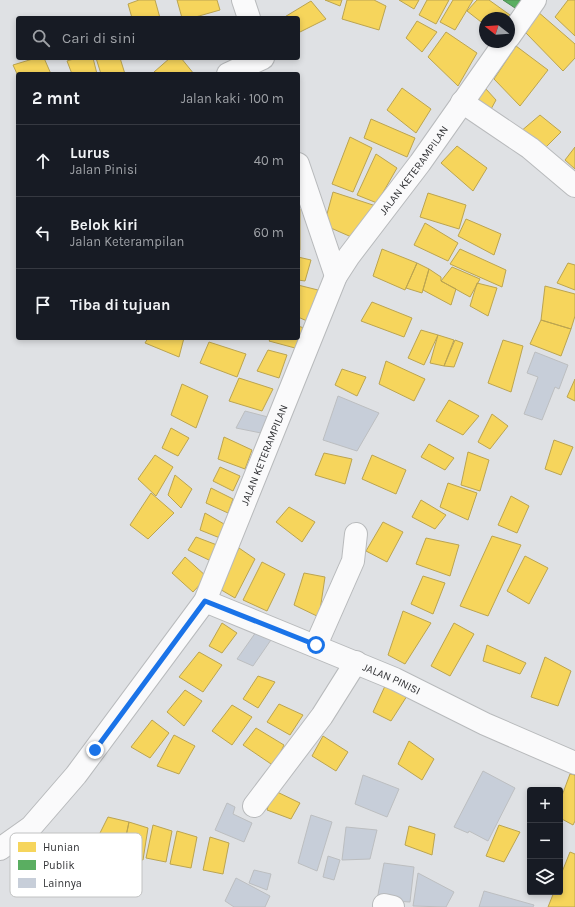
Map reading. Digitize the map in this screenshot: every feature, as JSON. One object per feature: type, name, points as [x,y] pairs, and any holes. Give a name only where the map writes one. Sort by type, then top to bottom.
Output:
[{"type":"street","points":[[243,0],[248,16]]},
{"type":"street","points":[[515,28],[535,0]]},
{"type":"street","name":"JALAN KETERAMPILAN","points":[[23,833],[31,827],[76,775],[205,601],[336,276],[349,256],[415,169],[501,48]]},
{"type":"street","points":[[232,72],[259,60]]},
{"type":"street","points":[[264,60],[267,72]]},
{"type":"street","points":[[462,102],[524,143],[575,186]]},
{"type":"street","points":[[300,170],[336,276]]},
{"type":"street","points":[[316,645],[353,561],[356,534]]},
{"type":"street","name":"JALAN PINISI","points":[[205,601],[316,645],[395,679],[485,724],[575,763]]},
{"type":"street","points":[[254,806],[322,716],[356,662]]},
{"type":"street","name":"JALAN KETERAMPILAN","points":[[0,849],[10,842]]},
{"type":"building: Hunian","points":[[139,0],[155,0],[159,16],[131,16],[128,4]]},
{"type":"building: Hunian","points":[[177,0],[217,0],[220,10],[199,16],[181,16]]},
{"type":"building: Hunian","points":[[325,0],[342,0],[340,6]]},
{"type":"building: Hunian","points":[[347,0],[374,0],[386,6],[379,30],[342,19]]},
{"type":"building: Hunian","points":[[399,0],[419,0],[414,9]]},
{"type":"building: Hunian","points":[[427,0],[449,0],[436,24],[419,15]]},
{"type":"building: Hunian","points":[[453,0],[473,0],[455,30],[440,22]]},
{"type":"building: Hunian","points":[[477,0],[489,0],[506,12],[479,12],[479,20],[467,11]]},
{"type":"building: Hunian","points":[[568,0],[575,0],[575,36],[555,17]]},
{"type":"building: Hunian","points":[[311,1],[326,19],[300,32],[300,16],[286,16]]},
{"type":"building: Hunian","points":[[537,11],[575,44],[575,58],[563,71],[526,33]]},
{"type":"building: Hunian","points":[[417,21],[437,32],[422,52],[406,38]]},
{"type":"building: Hunian","points":[[446,32],[477,53],[458,86],[428,57]]},
{"type":"building: Hunian","points":[[516,46],[548,70],[520,106],[494,79]]},
{"type":"building: Hunian","points":[[29,60],[45,60],[50,72],[16,72],[13,65]]},
{"type":"building: Hunian","points":[[94,60],[96,72],[71,72],[67,61]]},
{"type":"building: Hunian","points":[[97,60],[121,60],[124,72],[100,72]]},
{"type":"building: Hunian","points":[[168,60],[183,60],[192,72],[154,72]]},
{"type":"building: Hunian","points":[[402,88],[431,109],[416,133],[387,110]]},
{"type":"building: Hunian","points":[[486,89],[496,100],[490,111],[477,100]]},
{"type":"building: Hunian","points":[[540,115],[561,132],[544,149],[520,132]]},
{"type":"building: Hunian","points":[[371,119],[415,138],[407,157],[364,138]]},
{"type":"building: Hunian","points":[[350,137],[372,148],[353,192],[332,184]]},
{"type":"building: Hunian","points":[[457,146],[487,168],[473,191],[441,163]]},
{"type":"building: Hunian","points":[[575,147],[575,169],[565,160]]},
{"type":"building: Hunian","points":[[376,154],[397,168],[377,203],[357,195]]},
{"type":"building: Hunian","points":[[333,192],[376,206],[356,239],[324,225]]},
{"type":"building: Hunian","points":[[428,193],[466,205],[459,229],[420,217]]},
{"type":"building: Hunian","points":[[466,219],[501,234],[494,255],[458,236]]},
{"type":"building: Hunian","points":[[425,223],[458,243],[448,261],[414,245]]},
{"type":"building: Hunian","points":[[382,249],[417,263],[405,290],[373,276]]},
{"type":"building: Hunian","points":[[460,249],[506,270],[502,287],[450,264]]},
{"type":"building: Hunian","points":[[300,257],[311,260],[305,281],[300,280]]},
{"type":"building: Hunian","points":[[417,263],[429,269],[422,293],[406,288]]},
{"type":"building: Hunian","points":[[568,263],[575,265],[575,290],[557,283]]},
{"type":"building: Hunian","points":[[452,267],[480,279],[470,297],[441,281]]},
{"type":"building: Hunian","points":[[429,269],[441,277],[441,281],[456,289],[451,305],[423,290]]},
{"type":"building: Hunian","points":[[477,283],[497,288],[488,316],[470,306]]},
{"type":"building: Hunian","points":[[300,286],[318,290],[307,321],[300,318]]},
{"type":"building: Hunian","points":[[545,286],[575,294],[575,316],[571,329],[541,320]]},
{"type":"building: Hunian","points":[[372,302],[412,318],[404,337],[361,321]]},
{"type":"building: Hunian","points":[[541,320],[571,329],[561,356],[530,344]]},
{"type":"building: Hunian","points":[[300,327],[304,328],[300,337]]},
{"type":"building: Hunian","points":[[421,330],[438,335],[424,365],[408,358]]},
{"type":"building: Hunian","points":[[438,335],[454,340],[444,366],[430,363]]},
{"type":"building: Hunian","points":[[147,340],[183,340],[179,357],[145,343]]},
{"type":"building: Hunian","points":[[270,340],[299,340],[295,348],[269,341]]},
{"type":"building: Hunian","points":[[455,340],[463,343],[454,367],[444,366]]},
{"type":"building: Hunian","points":[[503,340],[523,346],[511,392],[488,383]]},
{"type":"building: Hunian","points":[[209,342],[246,354],[237,377],[200,363]]},
{"type":"building: Hunian","points":[[268,350],[287,355],[279,378],[257,371]]},
{"type":"building: Hunian","points":[[386,361],[425,379],[414,401],[379,384]]},
{"type":"building: Hunian","points":[[342,369],[366,377],[357,396],[335,385]]},
{"type":"building: Hunian","points":[[239,378],[273,389],[262,411],[229,401]]},
{"type":"building: Hunian","points":[[575,379],[575,401],[567,397]]},
{"type":"building: Hunian","points":[[182,384],[208,396],[196,428],[171,415]]},
{"type":"building: Hunian","points":[[449,400],[479,416],[463,435],[436,421]]},
{"type":"building: Hunian","points":[[492,414],[508,426],[490,449],[478,442]]},
{"type":"building: Hunian","points":[[171,428],[189,438],[178,456],[162,448]]},
{"type":"building: Hunian","points":[[224,437],[252,450],[245,469],[218,459]]},
{"type":"building: Hunian","points":[[554,440],[573,447],[561,475],[545,469]]},
{"type":"building: Hunian","points":[[429,444],[454,458],[445,470],[421,457]]},
{"type":"building: Hunian","points":[[468,452],[489,460],[480,491],[461,485]]},
{"type":"building: Hunian","points":[[324,453],[352,459],[345,484],[315,475]]},
{"type":"building: Hunian","points":[[155,455],[173,467],[156,496],[138,479]]},
{"type":"building: Hunian","points":[[372,455],[406,470],[396,494],[362,479]]},
{"type":"building: Hunian","points":[[220,467],[240,476],[233,491],[213,481]]},
{"type":"building: Hunian","points":[[175,475],[192,489],[181,508],[168,495]]},
{"type":"building: Hunian","points":[[448,483],[477,493],[468,520],[440,507]]},
{"type":"building: Hunian","points":[[211,488],[233,499],[228,513],[206,503]]},
{"type":"building: Hunian","points":[[151,493],[174,513],[148,539],[130,525]]},
{"type":"building: Hunian","points":[[511,496],[529,506],[517,533],[498,525]]},
{"type":"building: Hunian","points":[[421,500],[446,515],[435,529],[412,517]]},
{"type":"building: Hunian","points":[[289,507],[315,522],[302,542],[276,522]]},
{"type":"building: Hunian","points":[[205,513],[224,524],[220,538],[200,530]]},
{"type":"building: Hunian","points":[[383,522],[403,532],[387,562],[366,551]]},
{"type":"building: Hunian","points":[[492,536],[521,545],[488,616],[460,606]]},
{"type":"building: Hunian","points":[[196,537],[217,545],[211,561],[188,550]]},
{"type":"building: Hunian","points":[[426,538],[459,545],[450,576],[416,564]]},
{"type":"building: Hunian","points":[[239,548],[255,559],[235,598],[218,588]]},
{"type":"building: Hunian","points":[[525,556],[548,568],[529,604],[507,591]]},
{"type":"building: Hunian","points":[[185,557],[207,577],[193,592],[172,573]]},
{"type":"building: Hunian","points":[[262,562],[285,574],[267,611],[243,600]]},
{"type":"building: Hunian","points":[[304,573],[325,577],[319,617],[294,605]]},
{"type":"building: Hunian","points":[[423,576],[445,583],[433,614],[411,604]]},
{"type":"building: Hunian","points":[[403,611],[431,623],[405,664],[388,655]]},
{"type":"building: Hunian","points":[[222,623],[237,633],[222,653],[209,646]]},
{"type":"building: Hunian","points":[[454,623],[474,634],[450,676],[431,666]]},
{"type":"building: Hunian","points":[[487,645],[526,663],[520,674],[483,661]]},
{"type":"building: Hunian","points":[[199,652],[222,665],[203,692],[179,677]]},
{"type":"building: Hunian","points":[[545,657],[571,671],[558,706],[531,697]]},
{"type":"building: Hunian","points":[[258,676],[275,682],[258,708],[243,699]]},
{"type":"building: Hunian","points":[[385,686],[407,696],[391,721],[373,712]]},
{"type":"building: Hunian","points":[[185,690],[202,701],[184,726],[167,712]]},
{"type":"building: Hunian","points":[[279,704],[303,715],[290,735],[267,722]]},
{"type":"building: Hunian","points":[[232,705],[252,717],[232,745],[212,731]]},
{"type":"building: Hunian","points":[[152,720],[169,733],[150,758],[131,747]]},
{"type":"building: Hunian","points":[[256,728],[284,745],[274,766],[243,745]]},
{"type":"building: Hunian","points":[[174,735],[195,746],[179,774],[157,766]]},
{"type":"building: Hunian","points":[[323,736],[348,752],[336,771],[312,756]]},
{"type":"building: Hunian","points":[[409,741],[434,759],[422,780],[398,764]]},
{"type":"building: Hunian","points":[[570,774],[575,775],[575,821],[573,825],[563,820],[563,793]]},
{"type":"building: Hunian","points":[[273,790],[300,803],[291,819],[267,810]]},
{"type":"building: Hunian","points":[[108,817],[129,822],[127,833],[100,833]]},
{"type":"building: Hunian","points":[[129,822],[148,828],[143,860],[142,833],[127,833]]},
{"type":"building: Hunian","points":[[153,825],[172,831],[166,862],[146,858]]},
{"type":"building: Hunian","points":[[499,825],[520,832],[504,862],[486,856]]},
{"type":"building: Hunian","points":[[409,826],[435,834],[432,855],[405,845]]},
{"type":"building: Hunian","points":[[177,831],[197,837],[191,868],[170,864]]},
{"type":"building: Hunian","points":[[210,837],[229,843],[223,874],[203,870]]},
{"type":"building: Hunian","points":[[570,852],[575,854],[575,907],[548,907],[553,895],[563,895],[563,870]]},
{"type":"building: Publik","points":[[503,0],[528,0],[521,12]]},
{"type":"building: Lainnya","points":[[535,352],[568,365],[559,389],[555,387],[542,420],[524,414],[538,377],[527,373]]},
{"type":"building: Lainnya","points":[[338,396],[379,413],[357,451],[323,440]]},
{"type":"building: Lainnya","points":[[245,411],[268,417],[261,433],[236,428]]},
{"type":"building: Lainnya","points":[[256,632],[273,637],[253,666],[237,659]]},
{"type":"building: Lainnya","points":[[483,771],[515,788],[488,841],[469,831],[468,833],[454,827]]},
{"type":"building: Lainnya","points":[[363,775],[399,789],[387,817],[355,804]]},
{"type":"building: Lainnya","points":[[227,803],[235,807],[233,814],[252,823],[244,842],[215,830]]},
{"type":"building: Lainnya","points":[[311,815],[332,822],[317,871],[298,863]]},
{"type":"building: Lainnya","points":[[346,827],[377,830],[370,859],[342,860]]},
{"type":"building: Lainnya","points":[[328,856],[340,860],[334,880],[323,877]]},
{"type":"building: Lainnya","points":[[384,863],[414,867],[410,902],[377,900]]},
{"type":"building: Lainnya","points":[[254,870],[271,874],[267,890],[249,883]]},
{"type":"building: Lainnya","points":[[418,873],[454,892],[446,907],[413,906]]},
{"type":"building: Lainnya","points":[[236,878],[270,896],[265,907],[234,907],[225,901]]},
{"type":"building: Lainnya","points":[[484,891],[534,905],[533,907],[479,907]]},
{"type":"route","points":[[95,750],[205,601],[316,645]]}]
